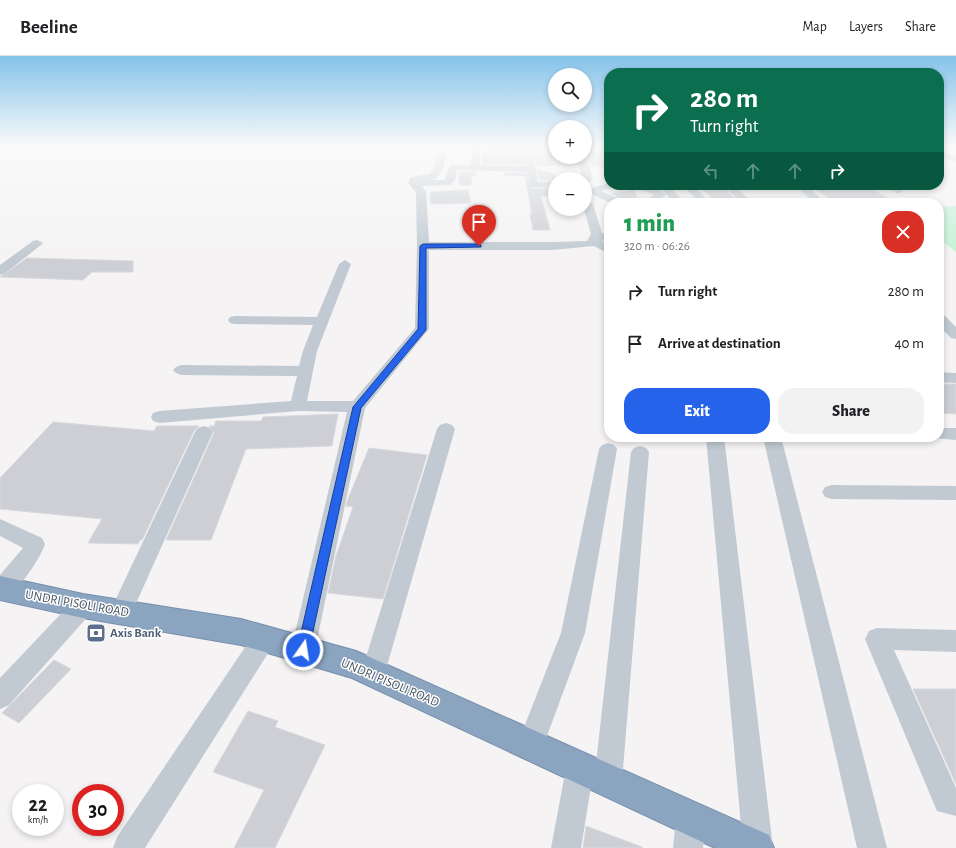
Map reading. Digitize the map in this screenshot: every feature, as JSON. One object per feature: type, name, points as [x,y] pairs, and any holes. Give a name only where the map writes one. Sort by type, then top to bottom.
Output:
[{"type":"highway","name":"UNDRI PISOLI ROAD","points":[[1,588],[83,606],[241,632],[356,665],[608,781],[690,834],[757,848]]},
{"type":"street","points":[[413,183],[448,183]]},
{"type":"street","points":[[303,650],[357,407],[422,330],[423,246],[421,191],[413,183]]},
{"type":"street","points":[[533,183],[533,185],[548,184]]},
{"type":"street","points":[[604,186],[596,190],[596,193],[599,196],[610,198]]},
{"type":"street","points":[[651,190],[660,195],[655,198]]},
{"type":"street","points":[[668,190],[675,198]]},
{"type":"street","points":[[693,190],[700,198]]},
{"type":"street","points":[[733,190],[741,198]]},
{"type":"street","points":[[806,190],[815,198]]},
{"type":"street","points":[[592,216],[597,234],[595,240]]},
{"type":"street","points":[[423,246],[552,246],[590,244],[595,240],[604,237]]},
{"type":"street","points":[[595,240],[599,245],[604,248]]},
{"type":"street","points":[[0,271],[37,243]]},
{"type":"street","points":[[298,406],[310,351],[344,264]]},
{"type":"street","points":[[235,320],[321,321]]},
{"type":"street","points":[[944,323],[956,335]]},
{"type":"street","points":[[944,367],[956,368]]},
{"type":"street","points":[[181,370],[305,371]]},
{"type":"street","points":[[944,377],[956,378]]},
{"type":"street","points":[[159,417],[298,406],[357,407]]},
{"type":"street","points":[[373,673],[446,429]]},
{"type":"street","points":[[121,612],[204,432]]},
{"type":"street","points":[[944,434],[956,434]]},
{"type":"street","points":[[716,442],[757,848]]},
{"type":"street","points":[[773,442],[872,848]]},
{"type":"street","points":[[530,745],[573,633],[608,449]]},
{"type":"street","points":[[608,781],[640,452]]},
{"type":"street","points":[[832,492],[956,493]]},
{"type":"street","points":[[0,527],[35,544],[32,553],[1,588]]},
{"type":"street","points":[[2,690],[83,606]]},
{"type":"street","points":[[128,848],[264,638]]},
{"type":"street","points":[[956,641],[877,639],[947,801],[956,802]]},
{"type":"street","points":[[566,848],[580,768]]},
{"type":"green space","points":[[956,206],[956,252],[944,242],[944,207]]},
{"type":"building","points":[[459,183],[471,183],[471,185],[459,185]]},
{"type":"building","points":[[526,183],[529,183],[530,188],[548,188],[548,196],[541,196],[550,230],[533,230],[530,214],[532,214]]},
{"type":"building","points":[[468,190],[471,203],[431,204],[430,192]]},
{"type":"building","points":[[634,190],[637,198],[618,198],[612,194]]},
{"type":"building","points":[[704,190],[726,190],[734,198],[711,198]]},
{"type":"building","points":[[817,190],[873,190],[888,198],[829,198]]},
{"type":"building","points":[[27,258],[133,261],[133,272],[92,272],[83,280],[0,277]]},
{"type":"building","points":[[944,384],[956,384],[956,414],[944,413]]},
{"type":"building","points":[[338,414],[332,446],[246,449],[211,540],[166,540],[214,433],[209,426],[214,426],[216,421],[261,421],[263,417]]},
{"type":"building","points":[[53,422],[154,431],[157,426],[199,426],[194,431],[142,540],[140,540],[138,544],[88,543],[102,519],[0,509],[0,478]]},
{"type":"building","points":[[369,448],[427,455],[383,599],[328,593],[336,556],[353,507],[346,506]]},
{"type":"building","points":[[54,660],[71,669],[19,723],[2,713]]},
{"type":"building","points":[[913,689],[956,689],[956,784]]},
{"type":"building","points":[[248,711],[278,721],[275,727],[325,745],[275,848],[234,848],[264,790],[213,772]]},
{"type":"building","points":[[586,826],[642,847],[642,848],[583,848]]},
{"type":"place","name":"Axis Bank","points":[[96,633]]},
{"type":"route","points":[[303,650],[357,407],[422,330],[423,246],[479,246]]}]
